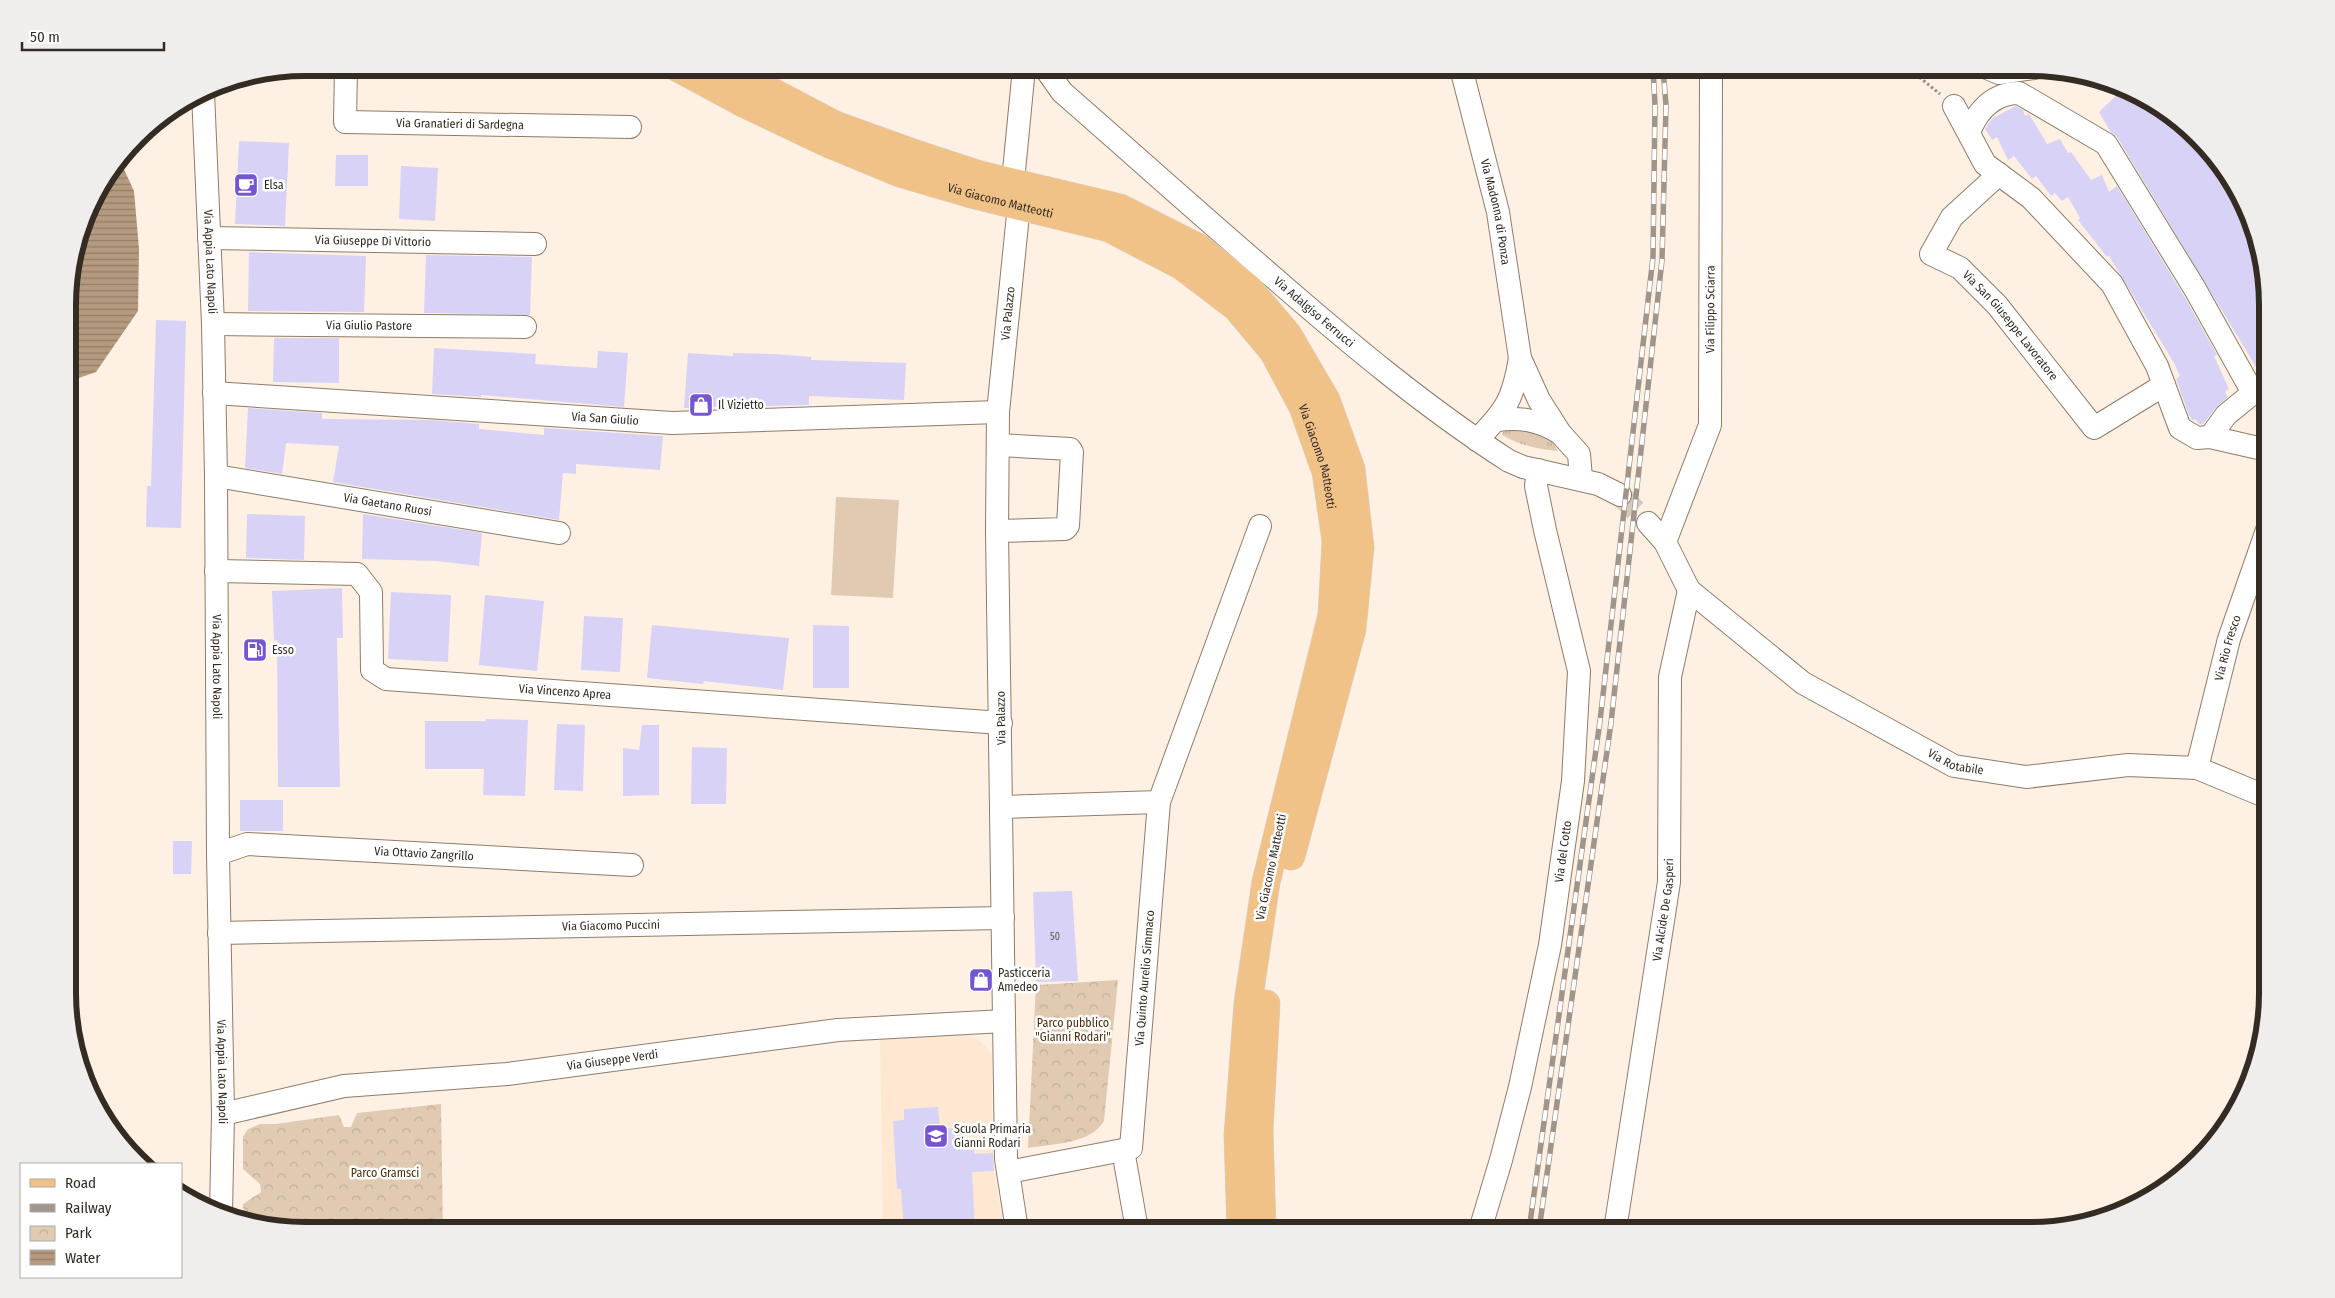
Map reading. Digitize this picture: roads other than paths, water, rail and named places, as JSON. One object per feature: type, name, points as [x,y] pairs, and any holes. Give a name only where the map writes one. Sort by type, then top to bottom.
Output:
[{"type":"main road","name":"Via Giacomo Matteotti","points":[[692,76],[743,104],[825,142],[900,173],[1016,193],[1120,208],[1199,248],[1249,289],[1272,315],[1288,335],[1326,400],[1351,469],[1360,547],[1352,629],[1284,883],[1266,1005],[1259,1130],[1262,1222]]},
{"type":"main road","name":"Via Giacomo Matteotti","points":[[742,76],[835,125],[980,175],[1016,193],[1109,228],[1182,266],[1236,307],[1273,351],[1303,407],[1326,472],[1336,541],[1332,615],[1266,882],[1253,966],[1248,1003],[1238,1136],[1241,1222]]},
{"type":"street","name":"Via Granatieri di Sardegna","points":[[346,76],[345,122],[630,127]]},
{"type":"street","name":"Via Palazzo","points":[[1016,1222],[1008,1172],[997,531],[998,412],[1023,76]]},
{"type":"street","name":"Via Adalgiso Ferrucci","points":[[1051,76],[1062,92],[1335,331],[1477,440],[1509,462],[1538,470],[1581,478],[1620,495]]},
{"type":"street","name":"Via Madonna di Ponza","points":[[1463,76],[1498,212],[1520,358],[1539,400],[1560,433],[1578,454],[1581,478]]},
{"type":"street","name":"Via Filippo Sciarra","points":[[1665,542],[1710,425],[1712,76]]},
{"type":"street","points":[[1970,132],[1975,118],[1986,105],[2007,93],[2019,93],[2106,144],[2195,289],[2253,394],[2226,415],[2210,437]]},
{"type":"street","name":"Via Appia Lato Napoli","points":[[203,101],[213,324],[216,476],[218,854],[223,1114],[221,1205]]},
{"type":"street","name":"Via Appia Lato Napoli","points":[[198,103],[205,119]]},
{"type":"street","points":[[1954,106],[1970,132],[1985,164],[2030,198],[2112,284],[2157,366],[2180,428],[2197,438],[2210,437],[2259,448]]},
{"type":"street","name":"Via San Giuseppe Lavoratore","points":[[1999,174],[1952,217],[1931,254],[1960,268],[1997,305],[2094,428],[2164,385]]},
{"type":"street","name":"Via Giuseppe Di Vittorio","points":[[209,238],[536,244]]},
{"type":"street","name":"Via Giulio Pastore","points":[[213,324],[525,327]]},
{"type":"street","name":"Via Madonna di Ponza","points":[[1477,440],[1507,406],[1516,386],[1520,358]]},
{"type":"street","name":"Via San Giulio","points":[[214,392],[672,423],[998,412]]},
{"type":"street","points":[[1496,420],[1523,419],[1536,421],[1560,433]]},
{"type":"street","points":[[997,531],[1065,529],[1068,526],[1072,452],[1070,449],[999,445]]},
{"type":"street","name":"Via del Cotto","points":[[1482,1222],[1517,1096],[1550,945],[1573,782],[1579,671],[1536,486],[1538,470]]},
{"type":"street","name":"Via Gaetano Ruosi","points":[[216,476],[559,533]]},
{"type":"street","points":[[1648,523],[1665,542],[1689,590]]},
{"type":"street","name":"Via Quinto Aurelio Simmaco","points":[[1123,1150],[1130,1148],[1159,802],[1260,526]]},
{"type":"street","name":"Via Rio Fresco","points":[[2197,768],[2229,639],[2259,553]]},
{"type":"street","name":"Via Vincenzo Aprea","points":[[216,571],[358,574],[371,592],[372,670],[386,679],[1001,723]]},
{"type":"street","name":"Via Rotabile","points":[[1689,590],[1803,683],[1954,766],[2026,777],[2128,765],[2197,768],[2259,794]]},
{"type":"street","name":"Via Alcide De Gasperi","points":[[1616,1222],[1669,882],[1670,677],[1689,590]]},
{"type":"street","points":[[1002,807],[1159,802]]},
{"type":"street","name":"Via Ottavio Zangrillo","points":[[218,854],[247,844],[632,865]]},
{"type":"street","name":"Via Giacomo Puccini","points":[[219,933],[1003,918]]},
{"type":"street","name":"Via Giuseppe Verdi","points":[[223,1114],[344,1086],[507,1074],[838,1030],[1004,1021]]},
{"type":"street","points":[[1008,1172],[1123,1150],[1136,1222]]},
{"type":"water","points":[[123,167],[134,191],[139,249],[138,311],[96,372],[76,379],[78,275],[88,232],[107,191]]},
{"type":"tunnel","points":[[1620,495],[1648,523]]},
{"type":"railway","points":[[1530,1222],[1600,721],[1653,257],[1655,105],[1653,76]]},
{"type":"railway","points":[[1540,1222],[1611,723],[1662,260],[1666,105],[1664,76]]},
{"type":"place","name":"Elsa","points":[[246,185]]},
{"type":"place","name":"Il Vizietto","points":[[701,405]]},
{"type":"place","name":"Esso","points":[[255,650]]},
{"type":"place","name":"Pasticceria Amedeo","points":[[981,980]]},
{"type":"place","name":"Scuola Primaria Gianni Rodari","points":[[936,1136]]},
{"type":"park label","name":"Parco pubblico \"Gianni Rodari\"","points":[[1073,1030]]},
{"type":"park label","name":"Parco Gramsci","points":[[385,1173]]}]
